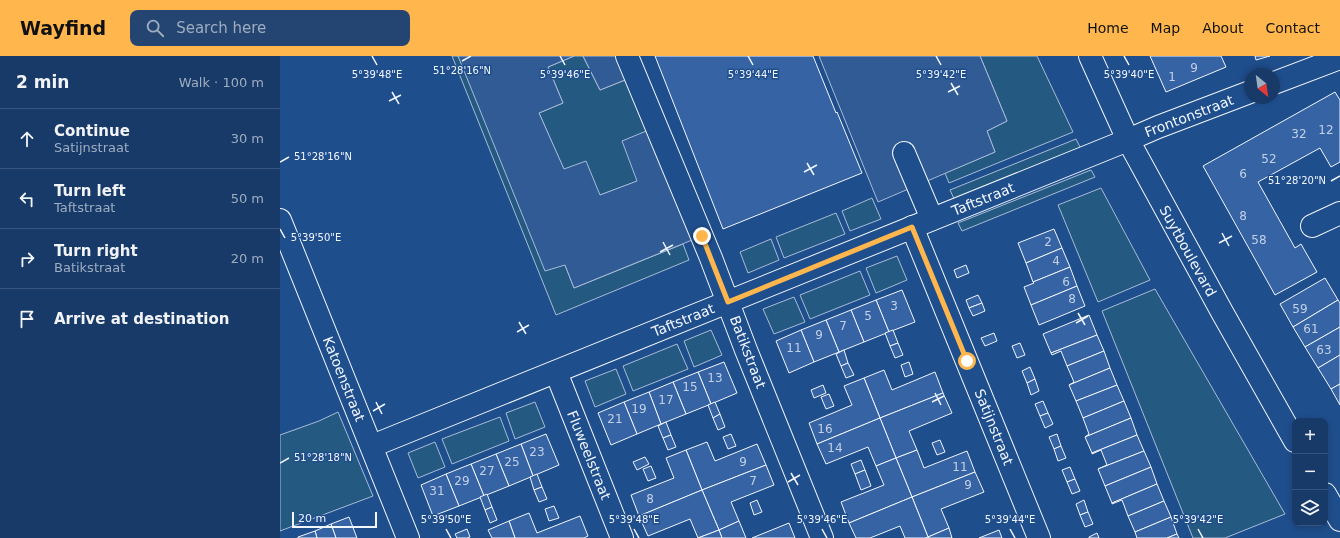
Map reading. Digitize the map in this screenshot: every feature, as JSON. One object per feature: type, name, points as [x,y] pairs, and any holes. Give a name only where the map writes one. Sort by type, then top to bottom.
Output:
[{"type":"street","name":"Batikstraat","points":[[626,56],[728,302],[822,538]]},
{"type":"street","name":"Suytboulevard","points":[[1090,56],[1128,140],[1222,312],[1292,436]]},
{"type":"street","points":[[1280,81],[1340,58]]},
{"type":"street","name":"Frontonstraat","points":[[1128,140],[1244,94]]},
{"type":"street","name":"Taftstraat","points":[[372,446],[1128,140]]},
{"type":"street","points":[[904,153],[932,219]]},
{"type":"street","points":[[1312,226],[1340,213]]},
{"type":"street","name":"Katoenstraat","points":[[280,220],[408,538]]},
{"type":"street","name":"Satijnstraat","points":[[912,227],[1039,538]]},
{"type":"street","name":"Fluweelstraat","points":[[556,372],[622,538]]},
{"type":"street","points":[[1328,499],[1340,520]]},
{"type":"shaded area","points":[[452,56],[458,56],[565,265],[574,288],[683,244],[689,260],[556,315]]},
{"type":"shaded area","points":[[458,56],[574,56],[548,67],[563,103],[539,113],[564,169],[586,161],[600,195],[637,181],[622,141],[656,127],[702,236],[574,288],[565,265],[545,271]]},
{"type":"shaded area","points":[[574,56],[583,56],[600,90],[635,76],[656,127],[638,181],[600,195],[564,170],[539,113],[563,103],[548,67]]},
{"type":"shaded area","points":[[583,56],[627,56],[635,76],[600,90]]},
{"type":"shaded area","points":[[819,56],[980,56],[1007,121],[987,131],[995,152],[878,202]]},
{"type":"shaded area","points":[[980,56],[1037,56],[1073,132],[949,183],[945,173],[995,152],[987,131],[1007,121]]},
{"type":"shaded area","points":[[1076,139],[1081,149],[955,201],[950,190]]},
{"type":"shaded area","points":[[1091,170],[1095,177],[962,231],[958,223]]},
{"type":"shaded area","points":[[1101,188],[1150,280],[1098,302],[1058,205]]},
{"type":"shaded area","points":[[872,198],[881,219],[850,231],[842,211]]},
{"type":"shaded area","points":[[836,213],[845,234],[784,258],[776,237]]},
{"type":"shaded area","points":[[771,239],[779,260],[748,273],[740,252]]},
{"type":"shaded area","points":[[897,256],[907,280],[876,293],[866,268]]},
{"type":"shaded area","points":[[860,271],[870,295],[810,319],[800,295]]},
{"type":"shaded area","points":[[1155,289],[1285,514],[1225,538],[1193,538],[1102,311]]},
{"type":"shaded area","points":[[794,297],[805,322],[774,334],[763,309]]},
{"type":"shaded area","points":[[711,330],[722,355],[694,367],[684,341]]},
{"type":"shaded area","points":[[677,344],[688,369],[633,391],[623,366]]},
{"type":"shaded area","points":[[616,369],[626,394],[595,407],[585,381]]},
{"type":"shaded area","points":[[535,402],[545,427],[515,439],[506,413]]},
{"type":"shaded area","points":[[338,412],[373,496],[280,531],[280,435],[319,421]]},
{"type":"shaded area","points":[[500,417],[509,441],[452,464],[442,439]]},
{"type":"shaded area","points":[[435,442],[445,467],[418,478],[408,453]]},
{"type":"building","points":[[655,56],[813,56],[862,173],[723,229]]},
{"type":"building","points":[[1150,56],[1221,56],[1226,67],[1166,92]]},
{"type":"building","points":[[1255,56],[1270,56],[1256,60]]},
{"type":"building","points":[[1335,92],[1340,100],[1340,162],[1331,167],[1320,148],[1258,182],[1295,248],[1301,244],[1317,272],[1275,295],[1203,166]]},
{"type":"building","points":[[1054,229],[1062,248],[1026,263],[1018,243]]},
{"type":"building","points":[[1062,248],[1070,267],[1033,282],[1026,263]]},
{"type":"building","points":[[966,265],[969,273],[957,278],[954,270]]},
{"type":"building","points":[[1070,267],[1077,286],[1031,305],[1024,287]]},
{"type":"building","points":[[1325,278],[1338,300],[1293,327],[1280,304]]},
{"type":"building","points":[[1077,286],[1085,306],[1039,325],[1031,305]]},
{"type":"building","points":[[902,290],[915,322],[889,332],[876,300]]},
{"type":"building","points":[[978,295],[982,303],[969,308],[966,300]]},
{"type":"building","points":[[876,300],[889,332],[864,342],[851,310]]},
{"type":"building","points":[[1338,300],[1340,303],[1340,327],[1305,347],[1293,327]]},
{"type":"building","points":[[982,303],[985,311],[973,316],[969,308]]},
{"type":"building","points":[[851,310],[864,342],[839,352],[826,320]]},
{"type":"building","points":[[1089,315],[1097,335],[1051,353],[1043,334]]},
{"type":"building","points":[[826,320],[839,352],[814,362],[801,330]]},
{"type":"building","points":[[1340,327],[1340,355],[1318,368],[1305,347]]},
{"type":"building","points":[[801,330],[814,362],[789,373],[776,341]]},
{"type":"building","points":[[893,330],[898,343],[890,346],[885,333]]},
{"type":"building","points":[[994,333],[997,341],[985,346],[981,338]]},
{"type":"building","points":[[1097,335],[1104,351],[1067,366],[1061,351],[1052,355],[1051,353]]},
{"type":"building","points":[[898,343],[903,355],[895,358],[890,346]]},
{"type":"building","points":[[1020,343],[1025,355],[1017,358],[1012,346]]},
{"type":"building","points":[[844,350],[848,363],[841,366],[836,354]]},
{"type":"building","points":[[1104,351],[1110,368],[1069,385],[1074,382],[1067,366]]},
{"type":"building","points":[[1340,355],[1340,384],[1331,389],[1318,368]]},
{"type":"building","points":[[724,362],[737,393],[711,404],[698,372]]},
{"type":"building","points":[[909,362],[913,374],[905,377],[901,365]]},
{"type":"building","points":[[848,363],[854,375],[846,378],[841,366]]},
{"type":"building","points":[[1030,367],[1035,379],[1027,383],[1022,371]]},
{"type":"building","points":[[1110,368],[1117,385],[1076,401],[1069,385]]},
{"type":"building","points":[[884,370],[892,390],[935,372],[943,393],[880,418],[864,378]]},
{"type":"building","points":[[698,372],[711,404],[686,414],[673,382]]},
{"type":"building","points":[[864,378],[880,418],[817,444],[809,423],[852,405],[844,386]]},
{"type":"building","points":[[1035,379],[1039,391],[1031,395],[1027,383]]},
{"type":"building","points":[[673,382],[686,414],[661,424],[649,392]]},
{"type":"building","points":[[1340,384],[1340,405],[1331,389]]},
{"type":"building","points":[[823,385],[826,393],[814,398],[811,390]]},
{"type":"building","points":[[1117,385],[1124,401],[1083,418],[1076,401]]},
{"type":"building","points":[[649,392],[661,424],[637,434],[624,402]]},
{"type":"building","points":[[943,393],[952,413],[909,431],[917,450],[896,458],[880,418]]},
{"type":"building","points":[[829,394],[834,406],[826,409],[821,397]]},
{"type":"building","points":[[1043,401],[1048,413],[1040,416],[1035,404]]},
{"type":"building","points":[[1124,401],[1131,418],[1085,437],[1089,434],[1083,418]]},
{"type":"building","points":[[624,402],[637,434],[611,445],[598,413]]},
{"type":"building","points":[[715,402],[720,414],[713,418],[708,405]]},
{"type":"building","points":[[1048,413],[1053,424],[1045,428],[1040,416]]},
{"type":"building","points":[[720,414],[725,427],[718,430],[713,418]]},
{"type":"building","points":[[880,418],[896,458],[876,466],[868,447],[826,464],[817,444]]},
{"type":"building","points":[[1131,418],[1137,435],[1092,453],[1085,437]]},
{"type":"building","points":[[666,422],[671,435],[663,438],[658,426]]},
{"type":"building","points":[[546,434],[559,465],[533,476],[521,444]]},
{"type":"building","points":[[731,434],[736,446],[728,449],[723,437]]},
{"type":"building","points":[[1057,434],[1061,446],[1054,449],[1049,437]]},
{"type":"building","points":[[671,435],[676,447],[668,450],[663,438]]},
{"type":"building","points":[[1137,435],[1144,451],[1098,469],[1107,465],[1101,450],[1092,453]]},
{"type":"building","points":[[940,440],[945,452],[937,455],[932,443]]},
{"type":"building","points":[[707,442],[715,461],[757,444],[766,465],[702,490],[686,450]]},
{"type":"building","points":[[521,444],[533,476],[509,486],[496,454]]},
{"type":"building","points":[[1061,446],[1066,458],[1058,461],[1054,449]]},
{"type":"building","points":[[686,450],[702,490],[639,516],[631,495],[674,478],[666,458]]},
{"type":"building","points":[[917,450],[924,468],[967,451],[975,472],[912,497],[896,458]]},
{"type":"building","points":[[1144,451],[1151,467],[1105,486],[1098,469]]},
{"type":"building","points":[[496,454],[509,486],[484,496],[471,464]]},
{"type":"building","points":[[645,457],[649,464],[637,470],[633,462]]},
{"type":"building","points":[[896,458],[912,497],[849,523],[841,502],[884,485],[876,466]]},
{"type":"building","points":[[861,460],[865,470],[855,474],[851,464]]},
{"type":"building","points":[[471,464],[484,496],[459,506],[446,474]]},
{"type":"building","points":[[766,465],[774,485],[731,502],[739,521],[719,530],[702,490]]},
{"type":"building","points":[[651,466],[656,478],[648,481],[643,469]]},
{"type":"building","points":[[1070,467],[1075,479],[1067,482],[1062,470]]},
{"type":"building","points":[[1151,467],[1157,484],[1112,503],[1105,486]]},
{"type":"building","points":[[865,470],[871,486],[861,490],[855,474]]},
{"type":"building","points":[[975,472],[984,492],[941,509],[949,528],[928,537],[912,497]]},
{"type":"building","points":[[446,474],[459,506],[433,516],[421,485]]},
{"type":"building","points":[[537,474],[542,487],[534,490],[530,477]]},
{"type":"building","points":[[1075,479],[1080,491],[1072,494],[1067,482]]},
{"type":"building","points":[[1157,484],[1164,501],[1128,516],[1122,500],[1112,504],[1112,503]]},
{"type":"building","points":[[542,487],[547,499],[539,502],[534,490]]},
{"type":"building","points":[[702,490],[719,530],[698,538],[690,519],[648,536],[639,516]]},
{"type":"building","points":[[487,494],[492,507],[485,510],[480,497]]},
{"type":"building","points":[[912,497],[928,537],[905,538],[900,526],[870,538],[856,538],[849,523]]},
{"type":"building","points":[[757,500],[762,512],[754,515],[750,503]]},
{"type":"building","points":[[1084,500],[1088,512],[1080,515],[1076,504]]},
{"type":"building","points":[[1164,501],[1171,517],[1135,532],[1128,516]]},
{"type":"building","points":[[554,506],[559,518],[549,521],[545,509]]},
{"type":"building","points":[[492,507],[497,520],[490,523],[485,510]]},
{"type":"building","points":[[1088,512],[1093,524],[1085,527],[1080,515]]},
{"type":"building","points":[[529,513],[537,533],[580,516],[588,536],[584,538],[515,538],[509,521]]},
{"type":"building","points":[[349,517],[357,538],[336,538],[331,524]]},
{"type":"building","points":[[1171,517],[1177,534],[1167,538],[1137,538],[1135,532]]},
{"type":"building","points":[[509,521],[515,538],[492,538],[488,530]]},
{"type":"building","points":[[739,521],[746,538],[722,538],[719,530]]},
{"type":"building","points":[[789,523],[795,538],[752,538]]},
{"type":"building","points":[[331,524],[336,538],[317,538],[315,531]]},
{"type":"building","points":[[949,528],[952,538],[928,537]]},
{"type":"building","points":[[467,529],[470,537],[457,538],[455,534]]},
{"type":"building","points":[[719,530],[722,538],[698,538]]},
{"type":"building","points":[[999,530],[1002,538],[979,538]]},
{"type":"building","points":[[315,531],[317,538],[298,538],[298,537]]},
{"type":"building","points":[[1097,533],[1099,538],[1089,538],[1089,537]]},
{"type":"building","points":[[1177,534],[1179,538],[1167,538]]},
{"type":"route","points":[[702,236],[728,302],[912,227],[967,361]]}]
